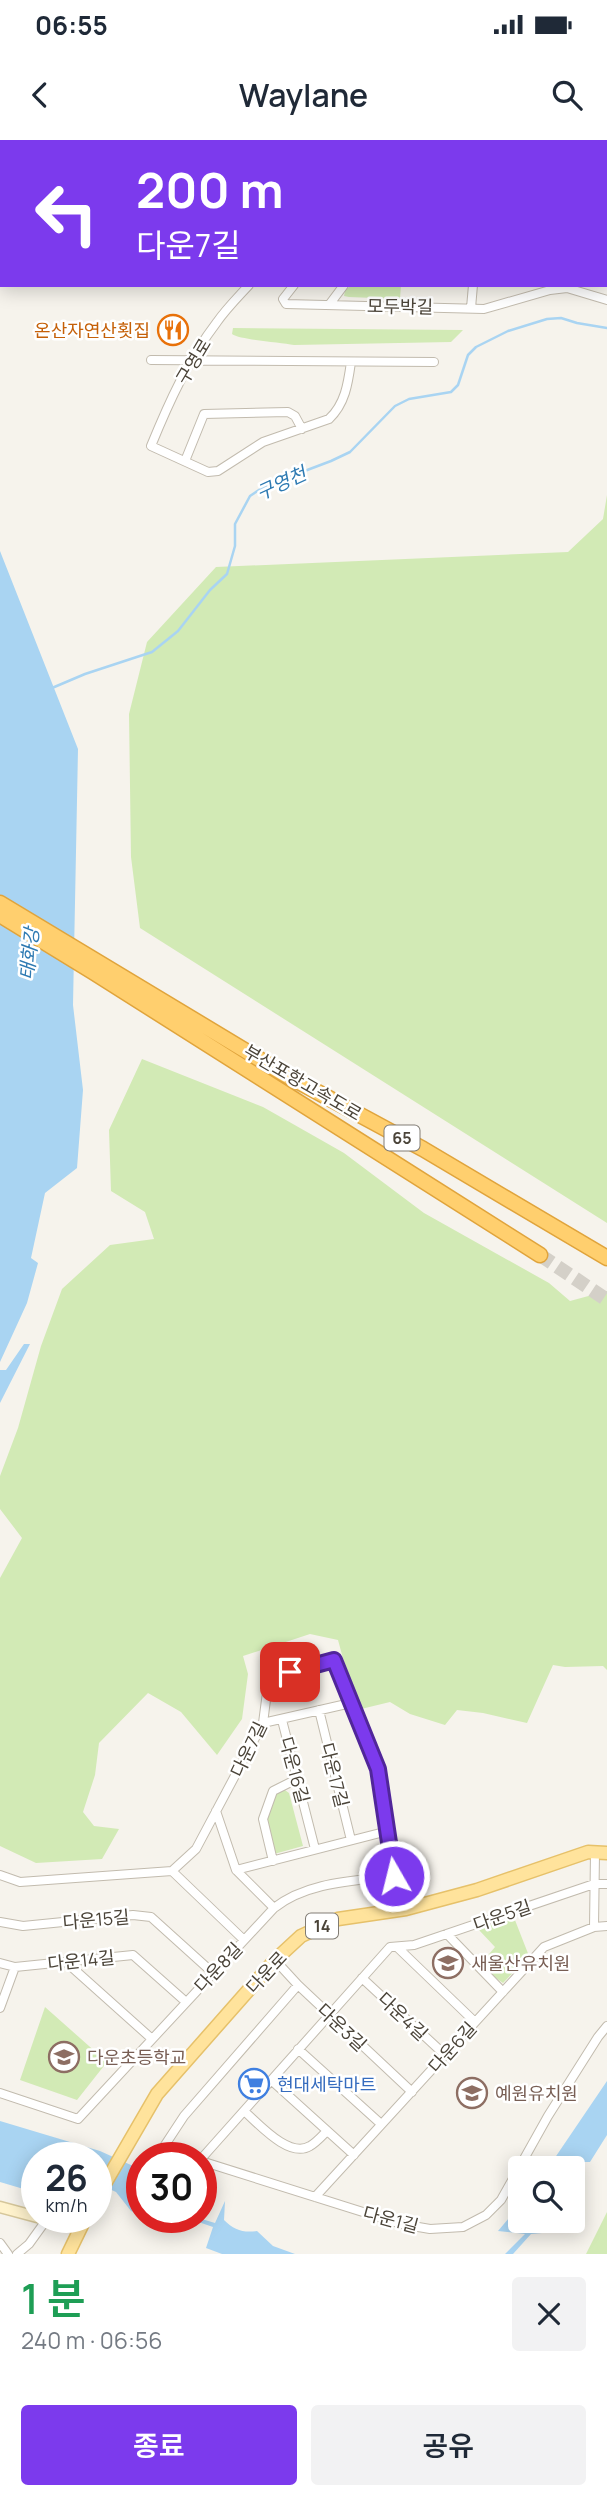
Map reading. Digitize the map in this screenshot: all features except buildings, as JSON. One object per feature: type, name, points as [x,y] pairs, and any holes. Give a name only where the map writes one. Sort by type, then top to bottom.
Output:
[{"type":"highway","name":"부산포항고속도로","points":[[0,903],[540,1255]]},
{"type":"highway","name":"부산포항고속도로","points":[[0,915],[194,1027],[423,1149],[607,1258]]},
{"type":"main road","name":"다운로","points":[[112,2171],[157,2094],[275,1960],[301,1937],[338,1919],[402,1909],[477,1890],[588,1852],[601,1853]]},
{"type":"main road","points":[[68,2254],[77,2233]]},
{"type":"street","name":"구영로","points":[[185,461],[151,446],[191,360],[217,322],[247,287]]},
{"type":"street","name":"모두박길","points":[[292,287],[283,299],[286,304],[484,309],[550,290],[567,288],[607,300]]},
{"type":"street","name":"모두박길","points":[[329,305],[342,287]]},
{"type":"street","points":[[471,308],[473,287]]},
{"type":"street","points":[[590,296],[591,287]]},
{"type":"street","points":[[151,360],[433,362]]},
{"type":"street","points":[[302,429],[295,416],[288,412],[204,414],[185,461],[208,472],[218,471],[263,442],[302,429],[329,419],[336,412],[347,387],[351,362]]},
{"type":"street","name":"다운7길","points":[[172,1871],[196,1849],[263,1723],[269,1677],[334,1660],[378,1769],[394,1876],[402,1909]]},
{"type":"street","name":"다운16길","points":[[315,1849],[282,1720],[351,1703]]},
{"type":"street","name":"다운17길","points":[[319,1710],[351,1840]]},
{"type":"street","points":[[263,1723],[282,1720]]},
{"type":"street","points":[[273,1861],[263,1819],[273,1791],[297,1779]]},
{"type":"street","points":[[216,1811],[236,1870],[274,1908]]},
{"type":"street","points":[[236,1870],[388,1831]]},
{"type":"street","points":[[594,1927],[594,1884],[601,1853]]},
{"type":"street","points":[[0,1875],[20,1882],[172,1871],[244,1940]]},
{"type":"street","name":"다운8길","points":[[0,2093],[78,2119],[286,1898],[343,1882],[394,1876]]},
{"type":"street","name":"다운5길","points":[[217,2142],[390,1947],[414,1945],[594,1884],[607,1884]]},
{"type":"street","name":"다운15길","points":[[0,1922],[23,1926],[133,1915],[151,1917],[213,1973]]},
{"type":"street","name":"다운6길","points":[[315,2197],[544,1947],[594,1927],[607,1927]]},
{"type":"street","points":[[447,1934],[503,1992]]},
{"type":"street","points":[[397,1947],[475,2022]]},
{"type":"street","name":"다운14길","points":[[0,1962],[15,1967],[133,1955],[186,2002]]},
{"type":"street","name":"다운3길","points":[[275,1960],[298,1986],[412,2092]]},
{"type":"street","points":[[66,1962],[152,2039]]},
{"type":"street","points":[[0,2008],[15,1967]]},
{"type":"street","name":"다운4길","points":[[362,1978],[445,2055]]},
{"type":"street","points":[[167,2142],[184,2116],[298,1986]]},
{"type":"street","name":"다운1길","points":[[217,2165],[401,2224],[430,2229],[463,2227],[486,2215],[501,2200],[548,2116],[607,2026]]},
{"type":"street","points":[[298,2049],[382,2124]]},
{"type":"street","points":[[271,2080],[354,2155]]},
{"type":"street","points":[[244,2111],[278,2140],[292,2148],[304,2149],[312,2146],[327,2131]]},
{"type":"street","points":[[0,2207],[21,2213]]},
{"type":"street","points":[[18,2254],[29,2244],[34,2233]]},
{"type":"street","points":[[0,2243],[8,2254]]},
{"type":"green space","points":[[349,287],[401,287],[400,299],[349,297],[344,296]]},
{"type":"green space","points":[[233,328],[463,330],[451,342],[294,345],[236,336],[232,334]]},
{"type":"green space","points":[[607,495],[607,1223],[140,928],[131,857],[129,714],[147,642],[216,567],[568,552],[603,519]]},
{"type":"green space","points":[[142,1059],[263,1107],[344,1153],[424,1213],[549,1283],[570,1301],[607,1291],[607,1670],[603,1666],[553,1665],[527,1723],[457,1710],[445,1725],[410,1714],[390,1702],[357,1710],[338,1640],[310,1634],[243,1656],[248,1674],[242,1719],[217,1755],[181,1712],[148,1693],[99,1743],[95,1775],[83,1812],[94,1826],[119,1829],[102,1859],[36,1863],[0,1846],[0,1578],[22,1538],[0,1509],[0,1476],[62,1289],[110,1245],[154,1239],[145,1212],[111,1191],[109,1130]]},
{"type":"green space","points":[[282,1788],[289,1793],[303,1846],[274,1854],[265,1819],[275,1793]]},
{"type":"green space","points":[[513,1915],[529,1956],[503,1983],[479,1966],[495,1947],[479,1930]]},
{"type":"green space","points":[[45,2007],[107,2062],[77,2100],[20,2080]]},
{"type":"green space","points":[[607,2212],[607,2254],[586,2254]]},
{"type":"water","name":"태화강","points":[[0,551],[78,749],[73,1005],[83,1090],[77,1168],[45,1193],[31,1258],[38,1263],[27,1303],[0,1362]]},
{"type":"water","points":[[24,1344],[30,1344],[0,1403],[0,1370],[6,1370]]},
{"type":"water","points":[[607,2081],[607,2135],[590,2162],[585,2162],[585,2156],[556,2156]]},
{"type":"water","points":[[0,2121],[70,2142],[21,2142],[21,2188],[0,2182]]},
{"type":"water","points":[[112,2156],[126,2163],[126,2205],[112,2190]]},
{"type":"water","points":[[225,2201],[224,2220],[239,2230],[257,2231],[273,2246],[295,2254],[222,2254],[206,2248],[211,2233],[217,2233],[217,2219]]},
{"type":"water","points":[[508,2219],[508,2232],[498,2231]]},
{"type":"water","points":[[516,2233],[542,2233],[531,2234],[513,2254],[505,2254],[525,2234]]},
{"type":"waterway","name":"구영천","points":[[52,688],[152,652],[178,631],[210,590],[227,574],[235,546],[235,524],[250,496],[265,486],[350,452],[395,406],[409,399],[451,392],[458,385],[468,355],[476,347],[508,331],[547,319],[561,318],[607,328]]},
{"type":"tunnel","points":[[540,1255],[607,1300]]},
{"type":"place","name":"온산자연산횟집","points":[[173,330]]},
{"type":"place","name":"새울산유치원","points":[[448,1963]]},
{"type":"place","name":"다운초등학교","points":[[64,2057]]},
{"type":"place","name":"현대세탁마트","points":[[254,2084]]},
{"type":"place","name":"예원유치원","points":[[472,2093]]},
{"type":"route","points":[[290,1672],[334,1660],[378,1769],[394,1876]]}]
